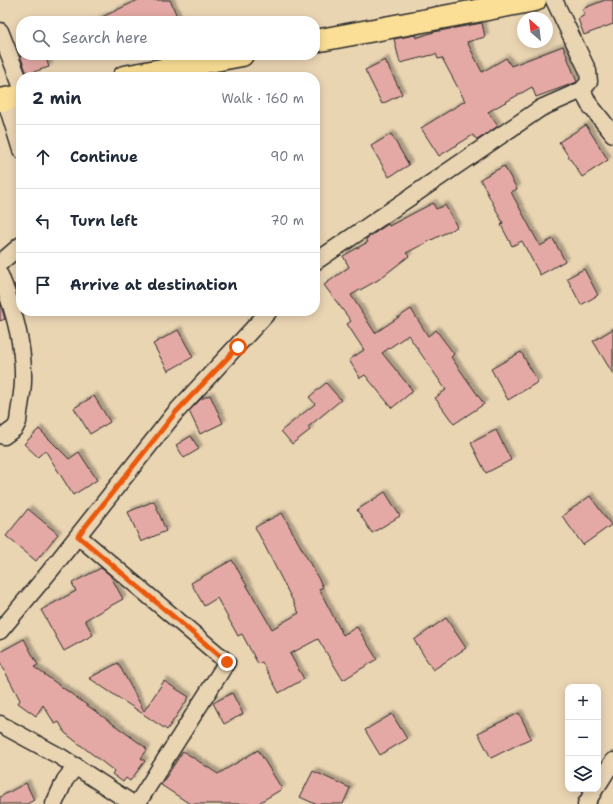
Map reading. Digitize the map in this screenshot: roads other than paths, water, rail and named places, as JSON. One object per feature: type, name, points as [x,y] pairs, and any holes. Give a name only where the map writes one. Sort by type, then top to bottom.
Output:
[{"type":"main road","points":[[320,40],[535,0]]},
{"type":"main road","points":[[151,72],[215,60]]},
{"type":"street","points":[[320,259],[542,108],[582,90],[590,82],[588,71],[554,0]]},
{"type":"street","points":[[0,31],[16,72]]},
{"type":"street","points":[[582,90],[589,104],[613,134]]},
{"type":"street","points":[[9,99],[16,129]]},
{"type":"street","points":[[0,263],[16,249]]},
{"type":"street","points":[[0,274],[12,305],[20,342],[23,379],[18,422],[15,428],[4,436],[0,435]]},
{"type":"street","points":[[0,631],[78,536],[176,412],[264,316]]},
{"type":"street","points":[[78,536],[227,662],[136,804]]},
{"type":"street","points":[[0,724],[76,766],[133,804]]},
{"type":"street","points":[[601,780],[613,761]]},
{"type":"street","points":[[54,804],[65,780],[76,766]]},
{"type":"street","points":[[586,804],[593,792]]}]
